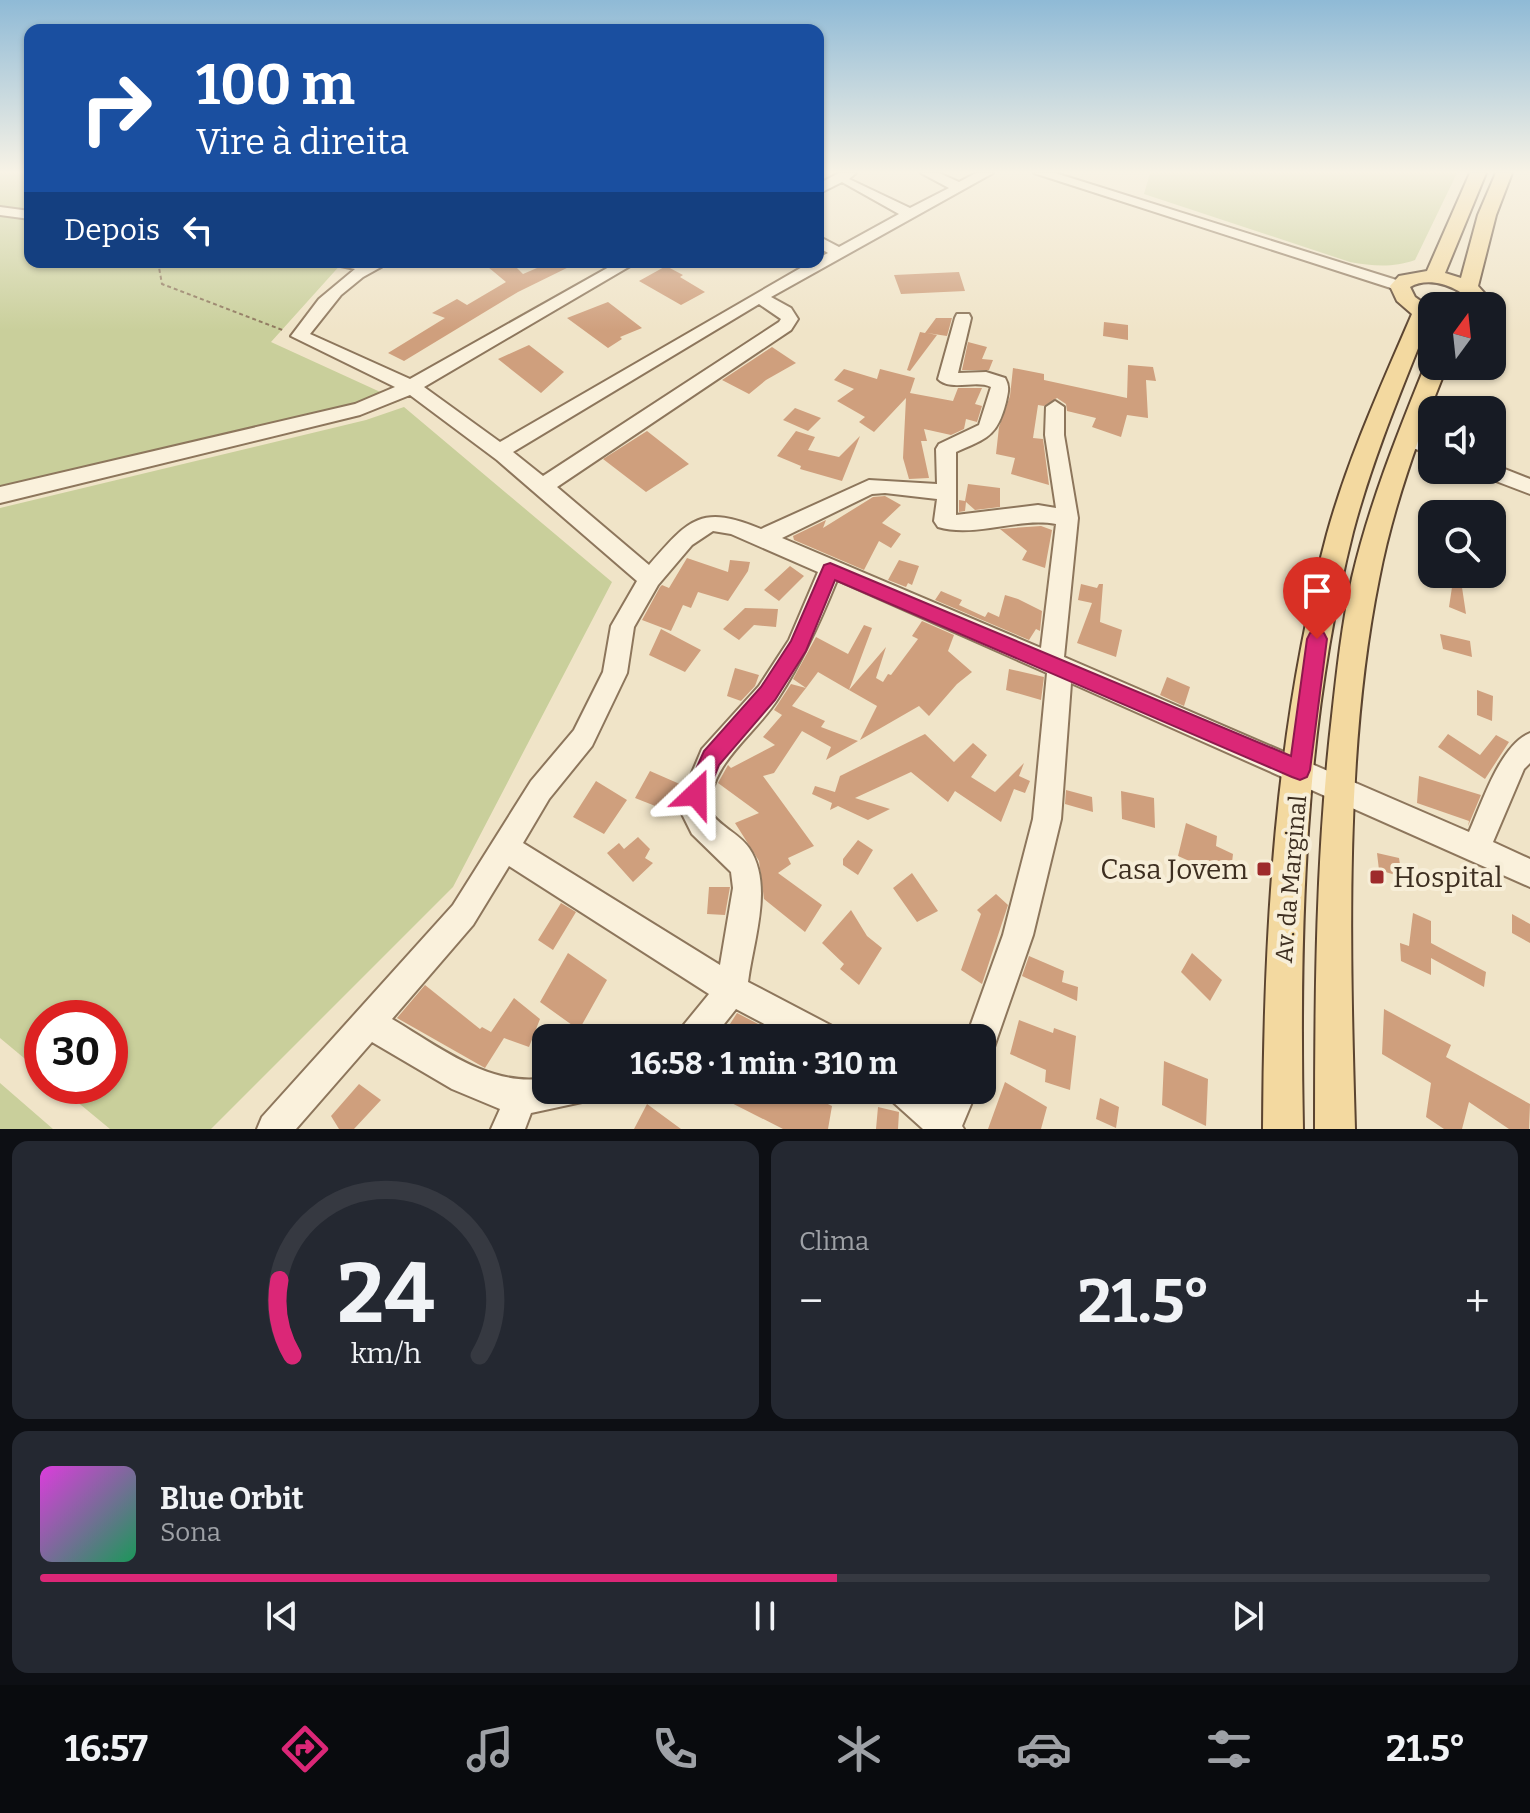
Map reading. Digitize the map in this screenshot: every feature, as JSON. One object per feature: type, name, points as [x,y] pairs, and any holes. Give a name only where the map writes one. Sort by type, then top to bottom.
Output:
[{"type":"main road","points":[[1434,277],[1456,226]]},
{"type":"main road","points":[[1468,288],[1484,226]]},
{"type":"main road","points":[[1418,307],[1401,295],[1400,286],[1406,280],[1434,277],[1474,292]]},
{"type":"main road","name":"Av. da Marginal","points":[[1283,1129],[1283,948],[1300,770],[1321,615],[1341,530],[1374,431],[1418,336]]},
{"type":"main road","name":"Av. da Marginal","points":[[1335,1129],[1333,973],[1341,788],[1360,606],[1382,523],[1418,448]]},
{"type":"street","points":[[824,262],[889,226]]},
{"type":"street","points":[[1208,226],[1400,286]]},
{"type":"street","points":[[824,244],[839,253]]},
{"type":"street","points":[[367,268],[319,310],[300,336],[411,387],[454,415],[543,486],[650,579]]},
{"type":"street","points":[[0,495],[360,409],[411,387],[619,268]]},
{"type":"street","points":[[498,452],[814,268]]},
{"type":"street","points":[[543,486],[785,326],[790,319],[785,312],[762,299]]},
{"type":"street","points":[[963,318],[947,379],[992,378],[999,382],[1000,387],[991,423],[986,430],[947,447],[948,493],[944,519],[949,523],[1038,513],[1067,518]]},
{"type":"street","points":[[987,1024],[1018,935],[1047,819],[1067,518],[1062,467],[1052,434],[1055,407]]},
{"type":"street","points":[[1506,478],[1530,487]]},
{"type":"street","points":[[761,539],[869,487],[948,493]]},
{"type":"street","points":[[274,1129],[463,915],[540,790],[583,738],[596,715],[615,673],[623,626],[650,579],[684,539],[699,528],[721,524],[761,539],[1300,770],[1530,873]]},
{"type":"street","points":[[704,1024],[731,990],[747,888],[745,869],[737,855],[702,825],[695,812],[696,794],[711,758],[768,694],[799,645],[830,570]]},
{"type":"street","points":[[1475,850],[1515,761],[1530,745]]},
{"type":"street","points":[[505,848],[731,990],[796,1024]]},
{"type":"street","points":[[369,1023],[458,1074],[521,1097],[532,1095]]},
{"type":"street","points":[[508,1129],[521,1097]]},
{"type":"street","points":[[920,1104],[946,1128],[955,1104]]},
{"type":"path","points":[[159,268],[162,284],[300,336]]},
{"type":"green space","points":[[0,226],[24,226],[24,268],[338,268],[271,342],[400,401],[364,414],[0,500]]},
{"type":"green space","points":[[1240,226],[1432,226],[1415,260],[1382,266],[1350,262]]},
{"type":"green space","points":[[404,407],[612,582],[453,887],[211,1129],[110,1129],[80,1104],[128,1104],[128,1000],[24,1000],[24,1058],[0,1038],[0,508],[366,420]]},
{"type":"green space","points":[[0,1083],[53,1129],[0,1129]]},
{"type":"building","points":[[489,268],[517,268],[523,274],[537,268],[567,268],[518,292],[404,361],[388,353],[445,318],[432,313],[457,299],[467,305],[506,282]]},
{"type":"building","points":[[662,268],[670,268],[705,292],[681,305],[639,281]]},
{"type":"building","points":[[959,272],[965,291],[901,294],[894,275]]},
{"type":"building","points":[[608,302],[642,328],[620,337],[622,339],[608,348],[567,318]]},
{"type":"building","points":[[936,318],[952,318],[947,336],[927,333],[937,335],[910,371],[907,370],[920,332],[925,333]]},
{"type":"building","points":[[1104,322],[1128,325],[1128,340],[1103,336]]},
{"type":"building","points":[[968,342],[987,347],[982,359],[993,360],[989,370],[962,370]]},
{"type":"building","points":[[529,345],[564,372],[541,393],[498,359]]},
{"type":"building","points":[[772,347],[796,363],[749,394],[722,380]]},
{"type":"building","points":[[1128,365],[1153,367],[1156,381],[1146,380],[1148,418],[1127,415],[1121,437],[1092,427],[1096,418],[1067,411],[1066,404],[1057,398],[1044,406],[1038,405],[1033,438],[1043,439],[1049,485],[1011,474],[1015,458],[996,454],[999,427],[1010,396],[1013,368],[1044,374],[1044,380],[1127,398]]},
{"type":"building","points":[[844,369],[877,379],[880,369],[915,378],[910,393],[953,401],[958,388],[982,388],[975,404],[982,406],[977,422],[966,419],[964,429],[951,435],[924,429],[927,441],[921,441],[929,478],[909,479],[903,458],[906,398],[874,432],[859,422],[865,417],[837,401],[854,389],[834,380]]},
{"type":"building","points":[[795,408],[821,418],[808,431],[783,420]]},
{"type":"building","points":[[647,431],[689,464],[646,492],[603,459]]},
{"type":"building","points":[[796,431],[815,437],[808,450],[839,457],[860,436],[842,481],[800,469],[801,466],[777,456]]},
{"type":"building","points":[[968,484],[1000,488],[1000,507],[975,510],[966,502],[965,511],[959,512],[959,500],[965,501]]},
{"type":"building","points":[[885,496],[901,505],[882,523],[901,534],[891,548],[879,541],[864,570],[794,540],[793,536],[826,520],[823,528],[873,497]]},
{"type":"building","points":[[1041,526],[1052,530],[1045,568],[1022,560],[1027,551],[1000,529]]},
{"type":"building","points":[[687,558],[728,572],[730,560],[750,562],[748,571],[728,601],[698,592],[691,608],[683,605],[671,631],[642,620],[660,587],[669,588]]},
{"type":"building","points":[[899,560],[919,566],[912,585],[908,583],[906,587],[888,580]]},
{"type":"building","points":[[790,566],[804,576],[779,601],[764,590]]},
{"type":"building","points":[[1081,584],[1097,588],[1103,584],[1100,622],[1122,630],[1116,657],[1077,643],[1092,603],[1078,600]]},
{"type":"building","points":[[1452,588],[1462,588],[1466,614],[1449,607]]},
{"type":"building","points":[[941,591],[962,600],[959,605],[985,617],[988,612],[999,617],[1005,595],[1018,599],[1042,611],[1040,631],[1036,629],[1029,640],[935,600]]},
{"type":"building","points":[[745,608],[778,609],[776,627],[754,625],[739,640],[723,629]]},
{"type":"building","points":[[922,621],[954,635],[948,651],[972,672],[929,716],[919,706],[860,740],[877,706],[849,690],[886,647],[876,678],[883,682],[888,674],[891,675],[918,639],[912,636]]},
{"type":"building","points":[[864,625],[872,628],[849,690],[818,672],[806,688],[793,679],[816,637],[848,654]]},
{"type":"building","points":[[661,629],[701,650],[685,672],[649,655]]},
{"type":"building","points":[[1440,634],[1470,641],[1472,657],[1443,649]]},
{"type":"building","points":[[735,668],[759,675],[755,686],[741,701],[727,696]]},
{"type":"building","points":[[1009,669],[1044,677],[1041,700],[1006,690]]},
{"type":"building","points":[[1167,677],[1190,687],[1184,706],[1160,695]]},
{"type":"building","points":[[791,684],[806,688],[792,706],[825,721],[821,727],[858,741],[826,760],[831,747],[802,731],[774,773],[763,776],[814,846],[788,858],[791,864],[778,873],[822,905],[805,932],[764,899],[759,861],[735,823],[759,813],[718,783],[728,765],[731,768],[775,745],[763,737],[782,715],[774,710]]},
{"type":"building","points":[[1477,690],[1493,696],[1492,721],[1477,715]]},
{"type":"building","points":[[925,734],[954,762],[973,743],[987,755],[971,777],[995,792],[1024,763],[1019,776],[1030,781],[1025,793],[1014,789],[1001,822],[955,791],[948,802],[911,772],[855,798],[890,809],[868,820],[838,806],[830,810],[832,803],[812,794],[815,786],[835,792],[840,776]]},
{"type":"building","points":[[1448,734],[1480,755],[1496,735],[1509,742],[1485,779],[1438,747]]},
{"type":"building","points":[[650,771],[682,785],[668,811],[635,798]]},
{"type":"building","points":[[1419,776],[1481,795],[1468,826],[1469,821],[1417,803]]},
{"type":"building","points":[[596,781],[627,800],[604,834],[573,817]]},
{"type":"building","points":[[1066,790],[1092,797],[1093,812],[1065,804]]},
{"type":"building","points":[[1121,791],[1154,798],[1155,828],[1122,819]]},
{"type":"building","points":[[1186,823],[1217,836],[1216,846],[1233,854],[1230,879],[1178,856]]},
{"type":"building","points":[[638,837],[650,849],[645,858],[653,863],[633,882],[607,853],[619,843],[624,849]]},
{"type":"building","points":[[858,840],[873,850],[858,875],[843,865],[843,859]]},
{"type":"building","points":[[1377,853],[1399,858],[1402,877],[1379,870]]},
{"type":"building","points":[[912,873],[938,911],[917,922],[893,888]]},
{"type":"building","points":[[709,887],[730,887],[725,915],[707,914]]},
{"type":"building","points":[[996,894],[1008,905],[982,984],[961,970],[981,914],[977,910]]},
{"type":"building","points":[[561,903],[576,912],[553,950],[538,940]]},
{"type":"building","points":[[851,910],[867,936],[882,948],[859,985],[840,969],[844,964],[822,943]]},
{"type":"building","points":[[1413,913],[1431,921],[1431,943],[1486,972],[1484,987],[1431,958],[1431,975],[1401,961],[1400,943],[1409,946]]},
{"type":"building","points":[[1512,914],[1530,924],[1530,943],[1512,933]]},
{"type":"building","points":[[568,953],[607,980],[582,1024],[571,1024],[540,1002]]},
{"type":"building","points":[[1192,953],[1222,980],[1210,1001],[1181,972]]},
{"type":"building","points":[[1029,956],[1064,971],[1062,982],[1078,987],[1077,1001],[1022,976]]},
{"type":"building","points":[[425,985],[480,1029],[482,1027],[491,1032],[514,998],[540,1019],[538,1024],[532,1024],[529,1047],[504,1038],[485,1068],[397,1018]]},
{"type":"building","points":[[1384,1009],[1451,1045],[1446,1057],[1530,1104],[1529,1129],[1509,1129],[1469,1102],[1462,1129],[1444,1129],[1426,1117],[1431,1083],[1382,1054]]},
{"type":"building","points":[[737,1013],[758,1024],[730,1024]]},
{"type":"building","points":[[1019,1020],[1053,1033],[1054,1028],[1076,1036],[1070,1090],[1045,1082],[1046,1070],[1010,1054]]},
{"type":"building","points":[[1164,1061],[1208,1079],[1206,1126],[1162,1105]]},
{"type":"building","points":[[1005,1082],[1047,1107],[1041,1129],[988,1129]]},
{"type":"building","points":[[359,1084],[381,1100],[354,1129],[339,1129],[331,1116]]},
{"type":"building","points":[[1100,1098],[1119,1107],[1116,1128],[1096,1119]]},
{"type":"building","points":[[647,1104],[681,1129],[634,1129]]},
{"type":"building","points":[[734,1104],[832,1106],[828,1129],[783,1129]]},
{"type":"building","points":[[878,1107],[899,1112],[898,1129],[876,1129]]},
{"type":"place","name":"Casa Jovem","points":[[1264,869]]},
{"type":"place","name":"Hospital","points":[[1377,877]]},
{"type":"route","points":[[696,794],[711,758],[768,694],[799,645],[830,570],[1300,770],[1317,639]]}]
